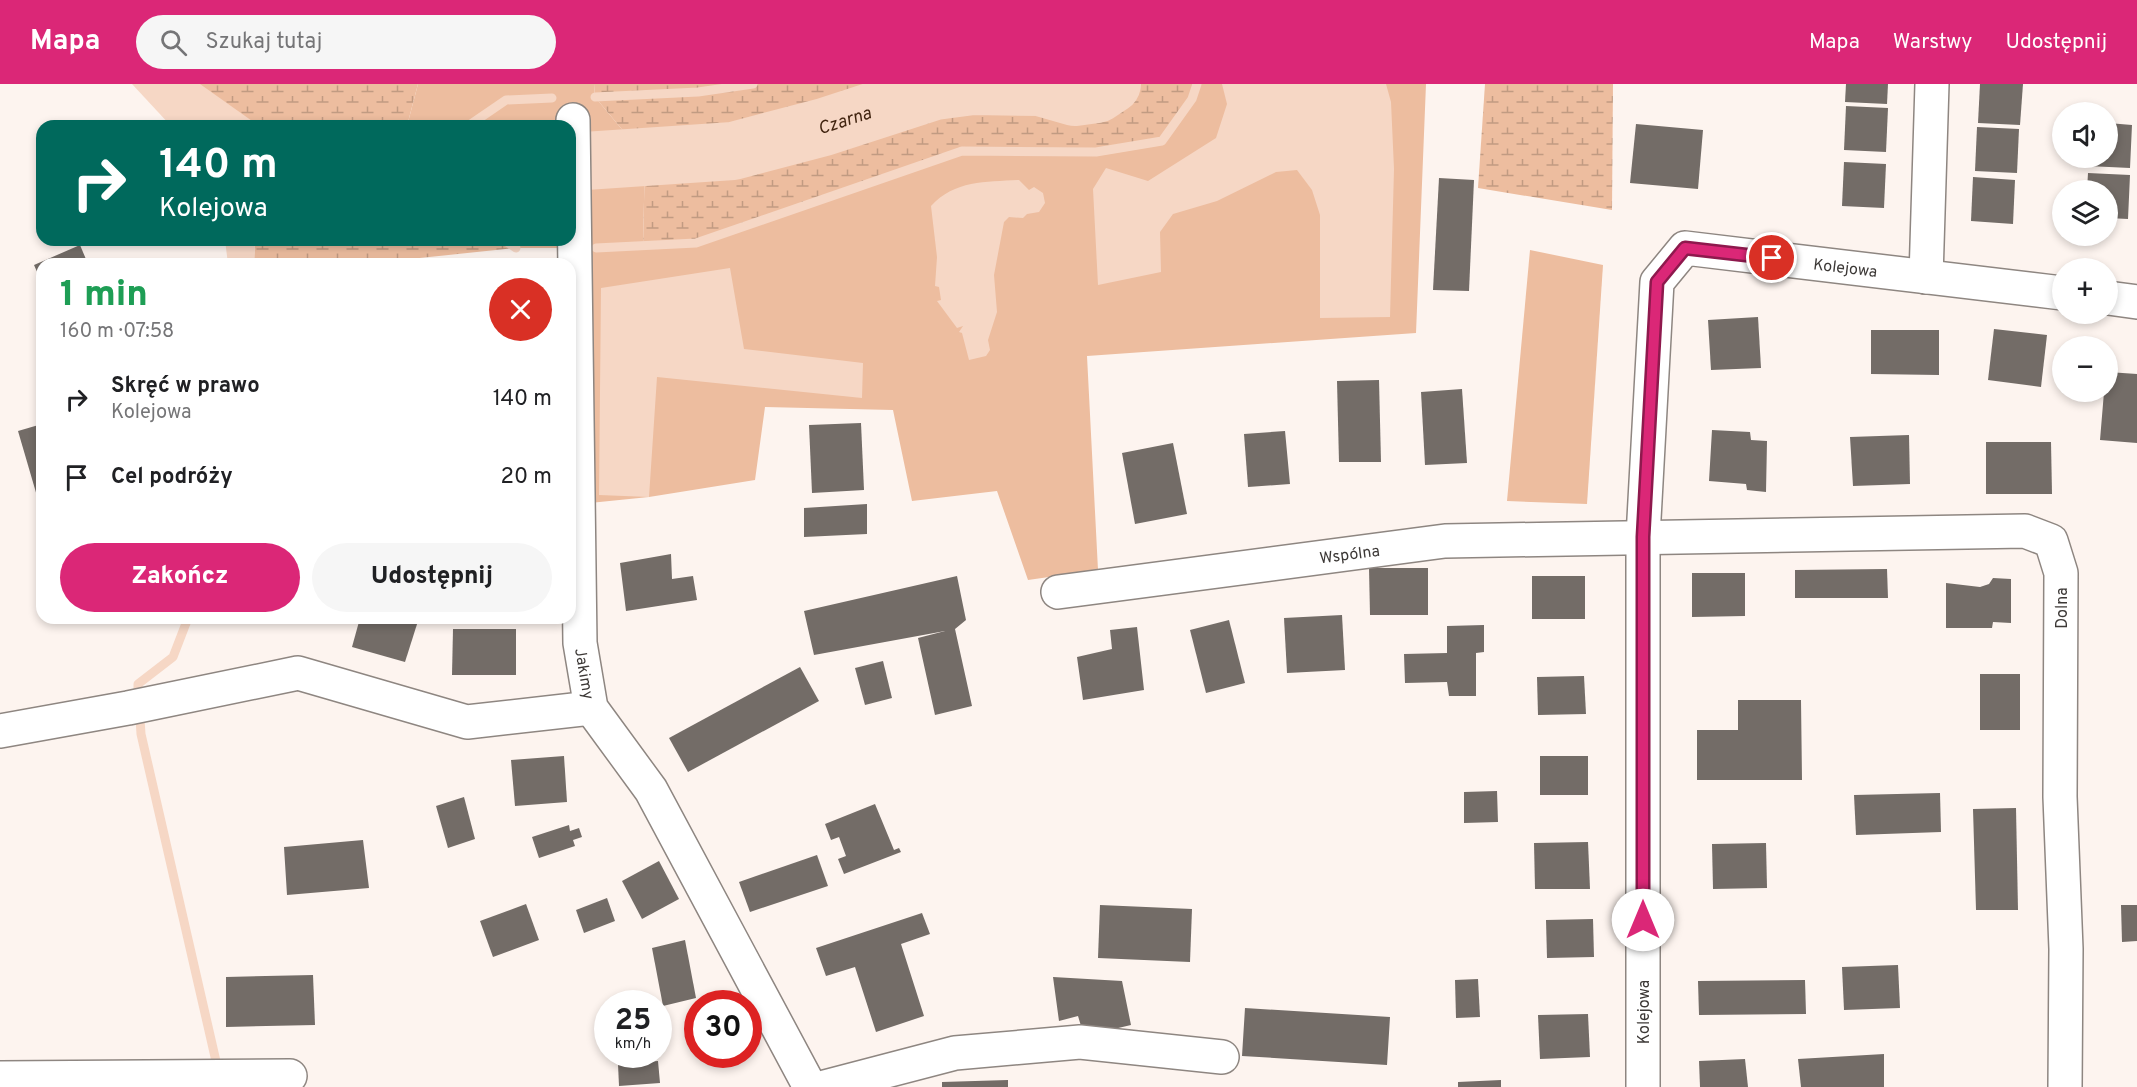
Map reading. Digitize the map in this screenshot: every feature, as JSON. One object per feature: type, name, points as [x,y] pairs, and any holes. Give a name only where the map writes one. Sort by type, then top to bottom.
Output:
[{"type":"street","points":[[1926,276],[1932,84]]},
{"type":"street","name":"Kolejowa","points":[[1643,1087],[1643,537],[1657,282],[1685,248],[2052,292]]},
{"type":"street","name":"Jakimy","points":[[576,290],[580,644],[591,708],[651,790],[810,1087]]},
{"type":"street","points":[[2118,299],[2137,302]]},
{"type":"street","name":"Dolna","points":[[1643,537],[2025,531],[2051,541],[2061,573],[2060,797],[2066,950],[2063,1062],[2065,1087]]},
{"type":"street","name":"Wspólna","points":[[1058,592],[1445,541],[1643,537]]},
{"type":"street","points":[[0,731],[128,708],[298,673],[467,722],[591,708]]},
{"type":"street","points":[[825,1087],[955,1053],[1080,1042],[1222,1057]]},
{"type":"street","points":[[0,1078],[290,1076]]},
{"type":"green space","points":[[174,84],[418,84],[409,120],[217,120]]},
{"type":"green space","points":[[418,84],[594,84],[595,97],[645,157],[643,246],[696,243],[962,151],[1096,152],[1192,99],[1197,84],[1426,84],[1416,333],[1087,356],[1098,570],[1028,580],[997,491],[912,501],[893,410],[765,407],[755,480],[649,497],[576,504],[576,258],[565,258],[565,248],[516,248],[513,246],[576,246],[576,120],[409,120]]},
{"type":"green space","points":[[594,84],[1197,84],[1192,99],[1162,141],[1096,152],[962,151],[696,243],[643,246],[645,157],[595,97]]},
{"type":"green space","points":[[1485,84],[1613,84],[1612,210],[1478,188]]},
{"type":"green space","points":[[255,246],[514,246],[516,248],[420,258],[254,258]]},
{"type":"green space","points":[[1530,250],[1603,265],[1587,504],[1507,501]]},
{"type":"shaded area","points":[[132,84],[200,84],[251,120],[165,120]]},
{"type":"shaded area","points":[[1222,84],[1386,84],[1391,102],[1394,169],[1390,317],[1320,318],[1320,215],[1312,190],[1297,170],[1276,172],[1217,201],[1173,214],[1160,232],[1161,272],[1098,285],[1093,189],[1106,168],[1148,181],[1216,138],[1227,104]]},
{"type":"shaded area","points":[[1019,180],[1029,190],[1034,187],[1043,193],[1045,203],[1039,212],[1027,214],[1023,218],[1009,217],[1004,222],[994,275],[997,312],[988,340],[990,350],[986,356],[969,360],[962,333],[959,332],[963,326],[957,328],[937,301],[941,300],[939,287],[935,286],[937,257],[931,206],[940,197],[961,187],[983,182]]},
{"type":"shaded area","points":[[226,246],[255,246],[254,258],[227,258]]},
{"type":"shaded area","points":[[730,268],[744,349],[863,363],[862,398],[657,377],[649,497],[599,495],[601,288]]},
{"type":"building","points":[[1846,84],[1888,84],[1887,104],[1845,102]]},
{"type":"building","points":[[1980,84],[2023,84],[2020,125],[1978,123]]},
{"type":"building","points":[[1846,106],[1888,108],[1886,152],[1844,150]]},
{"type":"building","points":[[1636,124],[1703,130],[1698,189],[1630,183]]},
{"type":"building","points":[[2118,124],[2132,125],[2130,168],[2118,167]]},
{"type":"building","points":[[1977,127],[2019,129],[2017,173],[1975,171]]},
{"type":"building","points":[[1844,162],[1886,164],[1884,208],[1842,206]]},
{"type":"building","points":[[2088,173],[2130,175],[2128,219],[2118,218],[2118,180],[2088,180]]},
{"type":"building","points":[[1973,177],[2015,180],[2013,224],[1971,221]]},
{"type":"building","points":[[1439,178],[1474,180],[1469,291],[1433,290]]},
{"type":"building","points":[[80,246],[85,258],[50,258]]},
{"type":"building","points":[[1758,317],[1761,368],[1711,370],[1708,320]]},
{"type":"building","points":[[1994,329],[2047,335],[2041,387],[1988,380]]},
{"type":"building","points":[[1871,330],[1939,330],[1939,375],[1871,374]]},
{"type":"building","points":[[2118,373],[2137,374],[2137,443],[2100,440],[2103,402],[2118,402]]},
{"type":"building","points":[[1379,380],[1381,462],[1339,462],[1337,381]]},
{"type":"building","points":[[1462,389],[1467,463],[1425,465],[1421,392]]},
{"type":"building","points":[[861,423],[864,490],[812,493],[809,425]]},
{"type":"building","points":[[36,426],[36,493],[18,431]]},
{"type":"building","points":[[1712,430],[1750,432],[1751,440],[1767,441],[1766,492],[1747,490],[1746,484],[1709,481]]},
{"type":"building","points":[[1285,431],[1290,484],[1248,487],[1244,434]]},
{"type":"building","points":[[1909,435],[1910,484],[1853,486],[1850,437]]},
{"type":"building","points":[[1986,442],[2051,442],[2052,494],[1986,494]]},
{"type":"building","points":[[1173,443],[1187,514],[1135,524],[1122,453]]},
{"type":"building","points":[[867,504],[867,534],[804,537],[804,508]]},
{"type":"building","points":[[671,554],[672,579],[693,576],[697,600],[626,611],[620,563]]},
{"type":"building","points":[[1369,568],[1428,568],[1428,615],[1370,615]]},
{"type":"building","points":[[1887,569],[1888,598],[1795,598],[1795,570]]},
{"type":"building","points":[[1692,573],[1745,573],[1745,616],[1692,617]]},
{"type":"building","points":[[957,576],[966,620],[955,629],[972,706],[935,715],[918,638],[945,631],[814,655],[804,611]]},
{"type":"building","points":[[1532,576],[1585,576],[1585,619],[1532,619]]},
{"type":"building","points":[[1993,578],[2011,579],[2011,623],[1993,622],[1992,628],[1946,628],[1946,583],[1980,587],[1989,584]]},
{"type":"building","points":[[1342,615],[1345,670],[1287,673],[1284,618]]},
{"type":"building","points":[[1229,620],[1245,683],[1206,693],[1190,630]]},
{"type":"building","points":[[358,624],[417,624],[405,662],[352,647]]},
{"type":"building","points":[[1484,625],[1484,652],[1476,653],[1476,696],[1449,696],[1447,682],[1405,683],[1404,654],[1447,653],[1447,626]]},
{"type":"building","points":[[1137,627],[1144,690],[1083,700],[1077,657],[1112,649],[1110,630]]},
{"type":"building","points":[[453,629],[516,629],[516,675],[452,675]]},
{"type":"building","points":[[883,661],[892,698],[865,705],[855,668]]},
{"type":"building","points":[[800,667],[819,701],[688,772],[669,738]]},
{"type":"building","points":[[1980,674],[2020,674],[2020,730],[1980,730]]},
{"type":"building","points":[[1584,676],[1586,714],[1538,715],[1537,677]]},
{"type":"building","points":[[1738,700],[1801,700],[1802,780],[1697,780],[1697,730],[1738,730]]},
{"type":"building","points":[[564,756],[567,802],[515,806],[511,760]]},
{"type":"building","points":[[1540,756],[1588,756],[1588,795],[1540,795]]},
{"type":"building","points":[[1497,791],[1498,822],[1464,823],[1464,792]]},
{"type":"building","points":[[1940,793],[1941,832],[1856,835],[1854,795]]},
{"type":"building","points":[[464,797],[475,839],[448,848],[436,806]]},
{"type":"building","points":[[875,804],[894,850],[899,848],[901,852],[844,874],[838,859],[846,856],[839,837],[831,840],[825,824]]},
{"type":"building","points":[[2016,808],[2018,910],[1976,910],[1973,809]]},
{"type":"building","points":[[569,825],[570,831],[579,828],[582,837],[573,840],[575,846],[539,858],[532,837]]},
{"type":"building","points":[[363,840],[369,888],[287,895],[284,847]]},
{"type":"building","points":[[1588,842],[1590,889],[1535,889],[1534,843]]},
{"type":"building","points":[[1766,843],[1767,888],[1713,889],[1712,844]]},
{"type":"building","points":[[817,855],[828,886],[750,912],[739,882]]},
{"type":"building","points":[[659,861],[679,899],[642,919],[622,881]]},
{"type":"building","points":[[607,898],[615,921],[584,933],[576,910]]},
{"type":"building","points":[[526,904],[539,940],[493,957],[480,921]]},
{"type":"building","points":[[1100,905],[1192,909],[1190,962],[1098,958]]},
{"type":"building","points":[[2121,905],[2137,905],[2137,941],[2122,942]]},
{"type":"building","points":[[922,913],[930,934],[901,944],[924,1016],[876,1032],[855,967],[826,976],[816,948]]},
{"type":"building","points":[[1593,919],[1594,957],[1547,958],[1546,920]]},
{"type":"building","points":[[685,940],[694,990],[684,990],[684,1001],[672,1004],[672,990],[660,990],[652,948]]},
{"type":"building","points":[[1898,965],[1900,1008],[1844,1010],[1842,967]]},
{"type":"building","points":[[313,975],[315,1025],[226,1027],[226,977]]},
{"type":"building","points":[[1053,977],[1122,981],[1131,1025],[1084,1036],[1078,1016],[1059,1021]]},
{"type":"building","points":[[1478,979],[1480,1017],[1456,1018],[1455,980]]},
{"type":"building","points":[[1805,980],[1806,1014],[1699,1015],[1698,981]]},
{"type":"building","points":[[1245,1008],[1390,1017],[1387,1065],[1242,1056]]},
{"type":"building","points":[[1588,1014],[1590,1057],[1540,1059],[1538,1015]]},
{"type":"building","points":[[1884,1054],[1884,1087],[1801,1087],[1798,1059]]},
{"type":"building","points":[[1745,1059],[1748,1087],[1700,1087],[1699,1061]]},
{"type":"building","points":[[618,1068],[659,1068],[660,1083],[619,1086]]},
{"type":"building","points":[[1008,1080],[1008,1087],[942,1087],[942,1082]]},
{"type":"building","points":[[1501,1080],[1501,1087],[1458,1087],[1458,1082]]},
{"type":"waterway","points":[[595,97],[698,92],[753,84]]},
{"type":"waterway","name":"Czarna","points":[[576,162],[733,151],[824,127],[935,91],[973,86],[1040,87],[1075,97],[1097,94],[1112,84]]},
{"type":"waterway","points":[[596,248],[696,243],[962,151],[1096,152],[1162,141],[1192,99],[1197,84]]},
{"type":"waterway","points":[[477,120],[506,100],[552,98]]},
{"type":"waterway","points":[[138,693],[138,684],[173,657],[186,624]]},
{"type":"waterway","points":[[140,719],[141,734],[218,1070]]},
{"type":"route","points":[[1643,920],[1643,537],[1657,282],[1685,248],[1772,258]]}]
